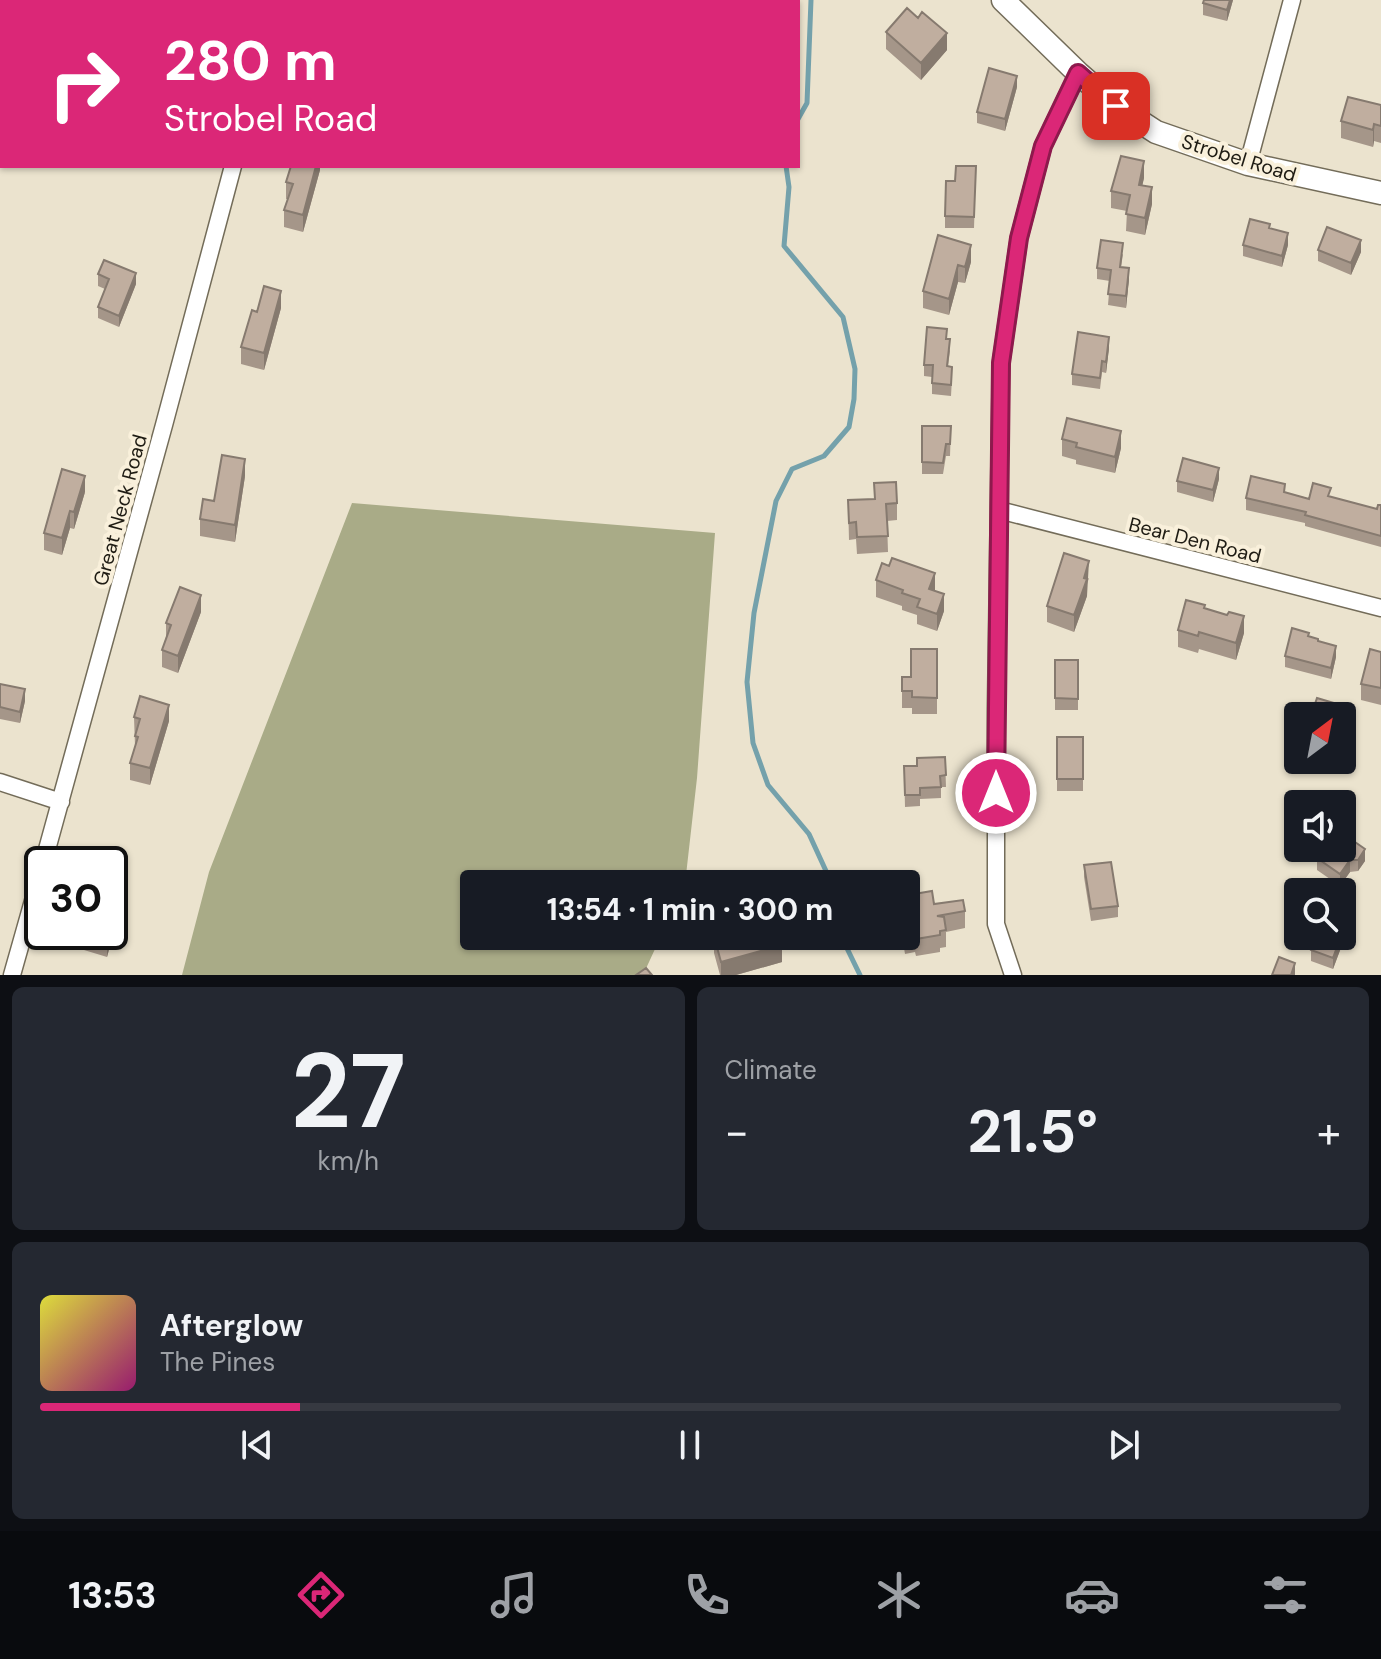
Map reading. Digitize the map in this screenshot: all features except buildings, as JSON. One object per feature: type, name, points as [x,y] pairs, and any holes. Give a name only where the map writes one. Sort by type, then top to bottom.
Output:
[{"type":"street","name":"Strobel Road","points":[[1003,0],[1116,106],[1156,132],[1248,164],[1381,193]]},
{"type":"street","points":[[1248,164],[1292,0]]},
{"type":"street","points":[[1013,975],[996,924],[1001,363],[1019,238],[1043,146],[1078,73]]},
{"type":"street","name":"Great Neck Road","points":[[49,846],[232,168]]},
{"type":"street","name":"Bear Den Road","points":[[999,510],[1381,608]]},
{"type":"street","points":[[0,782],[61,802]]},
{"type":"street","name":"Great Neck Road","points":[[12,975],[24,933]]},
{"type":"green space","points":[[352,503],[715,533],[697,778],[687,870],[460,870],[460,950],[655,950],[643,975],[182,975],[209,872]]},
{"type":"waterway","points":[[800,115],[807,103],[811,0]]},
{"type":"waterway","points":[[786,168],[789,187],[784,246],[843,317],[855,369],[854,399],[849,427],[824,456],[792,469],[776,501],[754,613],[747,682],[753,743],[768,785],[809,834],[826,870]]},
{"type":"waterway","points":[[848,950],[860,975]]},
{"type":"route","points":[[996,793],[1001,363],[1019,238],[1043,146],[1078,73],[1116,106]]}]
